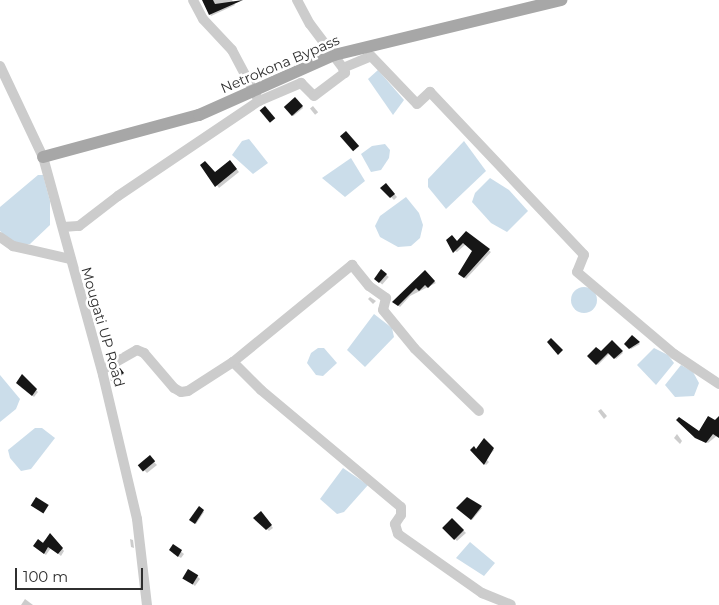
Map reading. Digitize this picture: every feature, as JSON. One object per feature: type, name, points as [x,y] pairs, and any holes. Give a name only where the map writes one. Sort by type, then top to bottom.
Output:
[{"type":"main road","name":"Netrokona Bypass","points":[[43,157],[199,115],[256,96],[334,55],[561,0]]},
{"type":"street","points":[[193,0],[203,19],[232,50],[256,96]]},
{"type":"street","points":[[62,227],[79,226],[256,96],[301,84],[314,96],[346,73],[310,24],[297,0]]},
{"type":"street","points":[[343,68],[372,56],[417,104],[430,92],[584,255],[578,272],[674,354],[719,384]]},
{"type":"street","name":"Mougati UP Road","points":[[0,66],[43,157],[102,370],[137,519],[146,605]]},
{"type":"street","points":[[0,237],[13,246],[70,259]]},
{"type":"street","points":[[102,370],[137,350],[144,353],[181,392],[188,391],[233,362],[352,265],[369,286],[386,298],[383,310],[415,350],[479,411]]},
{"type":"street","points":[[233,362],[261,390],[401,507],[401,515],[396,524],[398,534],[482,594],[510,605]]},
{"type":"water","points":[[378,70],[404,100],[393,115],[368,79]]},
{"type":"water","points":[[249,139],[268,163],[253,174],[232,155],[242,141]]},
{"type":"water","points":[[464,141],[486,171],[446,209],[428,187],[428,179]]},
{"type":"water","points":[[385,144],[390,150],[389,158],[381,170],[371,172],[361,154],[372,146]]},
{"type":"water","points":[[351,158],[365,181],[345,197],[322,178]]},
{"type":"water","points":[[38,175],[43,175],[50,201],[50,225],[30,244],[14,244],[0,231],[0,207]]},
{"type":"water","points":[[490,178],[509,190],[528,211],[507,232],[491,223],[472,202],[475,193]]},
{"type":"water","points":[[406,197],[419,213],[423,225],[420,238],[411,246],[398,247],[380,237],[375,226],[380,216]]},
{"type":"water","points":[[584,287],[593,291],[597,300],[593,309],[584,313],[575,309],[571,300],[575,291]]},
{"type":"water","points":[[374,314],[392,328],[394,337],[365,367],[347,350]]},
{"type":"water","points":[[318,348],[324,348],[337,363],[323,376],[316,375],[307,363],[311,353]]},
{"type":"water","points":[[654,348],[668,355],[674,363],[656,385],[637,365]]},
{"type":"water","points":[[681,365],[693,372],[699,383],[694,396],[675,397],[665,385]]},
{"type":"water","points":[[0,375],[20,399],[16,409],[0,422]]},
{"type":"water","points":[[35,428],[42,428],[55,438],[31,469],[21,471],[10,458],[8,450]]},
{"type":"water","points":[[343,468],[368,485],[344,512],[337,514],[320,499]]},
{"type":"water","points":[[470,542],[495,563],[484,576],[456,558]]},
{"type":"building","points":[[202,0],[213,0],[215,4],[243,0],[209,15]]},
{"type":"building","points":[[295,97],[303,106],[292,116],[284,107]]},
{"type":"building","points":[[265,106],[275,118],[270,123],[260,110]]},
{"type":"building","points":[[346,131],[359,146],[353,151],[340,136]]},
{"type":"building","points":[[230,160],[237,169],[215,187],[200,165],[205,161],[215,172]]},
{"type":"building","points":[[386,183],[395,194],[390,198],[380,188]]},
{"type":"building","points":[[466,231],[490,249],[464,278],[458,274],[472,251],[463,243],[453,253],[446,240],[452,235],[457,241]]},
{"type":"building","points":[[381,269],[387,274],[379,283],[374,279]]},
{"type":"building","points":[[425,270],[435,281],[428,288],[425,285],[419,291],[416,288],[398,306],[392,302]]},
{"type":"building","points":[[632,335],[640,342],[629,349],[624,344]]},
{"type":"building","points":[[551,338],[563,350],[558,355],[547,342]]},
{"type":"building","points":[[612,340],[623,351],[614,359],[608,353],[596,365],[587,356],[596,347],[601,351]]},
{"type":"building","points":[[120,368],[124,373],[111,381],[110,374]]},
{"type":"building","points":[[22,374],[37,389],[32,396],[16,383]]},
{"type":"building","points":[[708,416],[715,420],[719,416],[719,438],[713,434],[706,443],[695,438],[676,420],[679,417],[699,431]]},
{"type":"building","points":[[484,438],[494,448],[484,465],[470,450],[474,446],[476,449]]},
{"type":"building","points":[[150,455],[155,461],[143,471],[138,465]]},
{"type":"building","points":[[36,497],[49,505],[43,513],[31,505]]},
{"type":"building","points":[[467,497],[482,506],[471,520],[456,508]]},
{"type":"building","points":[[199,506],[204,510],[195,524],[189,520]]},
{"type":"building","points":[[261,511],[272,525],[266,530],[253,518]]},
{"type":"building","points":[[452,518],[464,530],[454,540],[442,528]]},
{"type":"building","points":[[50,533],[63,548],[58,554],[48,547],[44,554],[33,546],[38,539],[43,543]]},
{"type":"building","points":[[173,544],[182,550],[178,557],[169,550]]},
{"type":"building","points":[[188,569],[198,575],[193,585],[182,578]]}]
